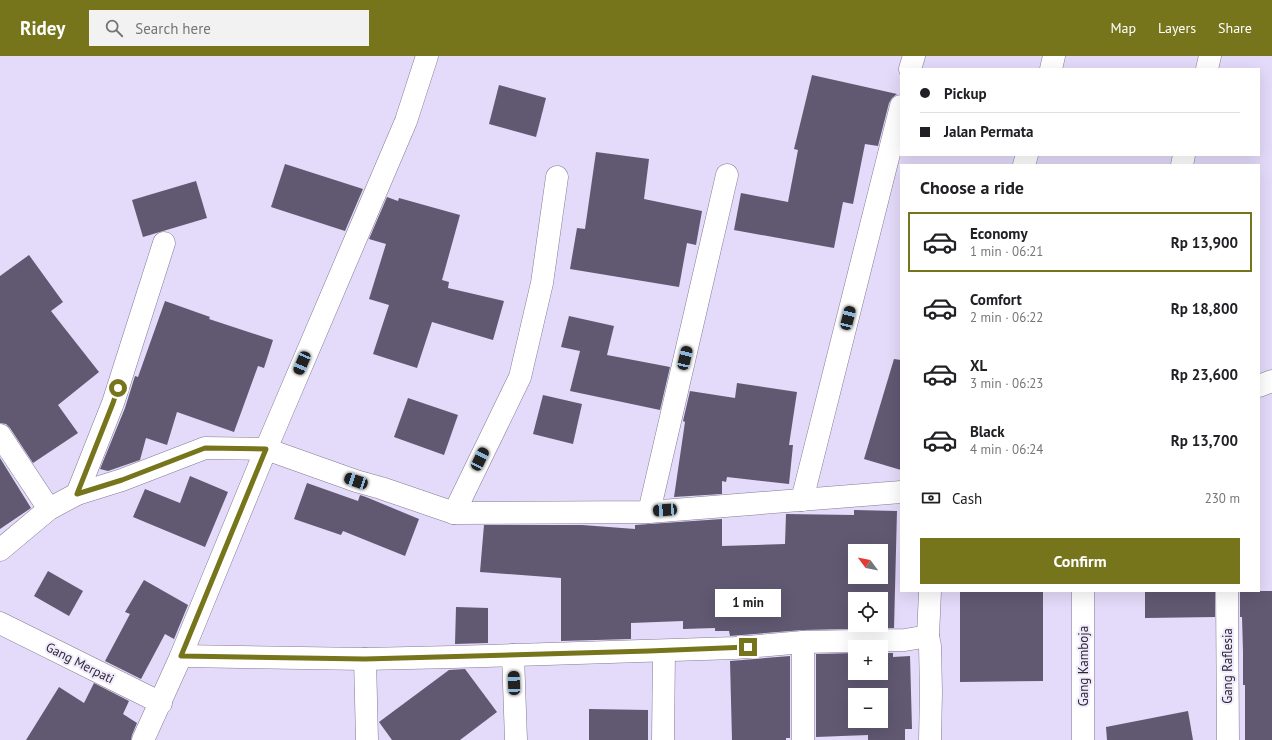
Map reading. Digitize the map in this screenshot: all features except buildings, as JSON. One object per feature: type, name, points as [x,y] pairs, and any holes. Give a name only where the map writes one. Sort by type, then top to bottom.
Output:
[{"type":"street","points":[[143,740],[181,656],[266,449],[406,121],[427,56]]},
{"type":"street","points":[[910,68],[914,56]]},
{"type":"street","points":[[1051,68],[1054,56]]},
{"type":"street","points":[[1207,68],[1210,56]]},
{"type":"street","points":[[802,500],[900,110]]},
{"type":"street","points":[[649,512],[727,175]]},
{"type":"street","points":[[454,513],[520,377],[542,283],[557,177]]},
{"type":"street","points":[[77,494],[113,403],[164,243]]},
{"type":"street","points":[[1260,386],[1272,381]]},
{"type":"street","points":[[0,435],[49,509]]},
{"type":"street","points":[[0,550],[49,509],[77,494],[122,480],[205,448],[266,449],[356,481],[454,513],[649,512],[900,492]]},
{"type":"street","points":[[930,592],[928,636],[930,646],[931,692],[930,740]]},
{"type":"street","name":"Gang Kamboja","points":[[1083,592],[1083,740]]},
{"type":"street","name":"Gang Raflesia","points":[[1227,592],[1228,740]]},
{"type":"street","name":"Gang Merpati","points":[[0,623],[161,703]]},
{"type":"street","points":[[181,656],[365,659],[664,651],[735,648],[803,642],[906,640],[928,636]]},
{"type":"street","points":[[803,642],[803,740]]},
{"type":"street","points":[[662,740],[664,651]]},
{"type":"street","points":[[513,655],[516,740]]},
{"type":"street","points":[[365,659],[366,740]]},
{"type":"route","points":[[118,388],[77,494],[122,480],[205,448],[266,449],[181,656],[365,659],[748,647]]}]
